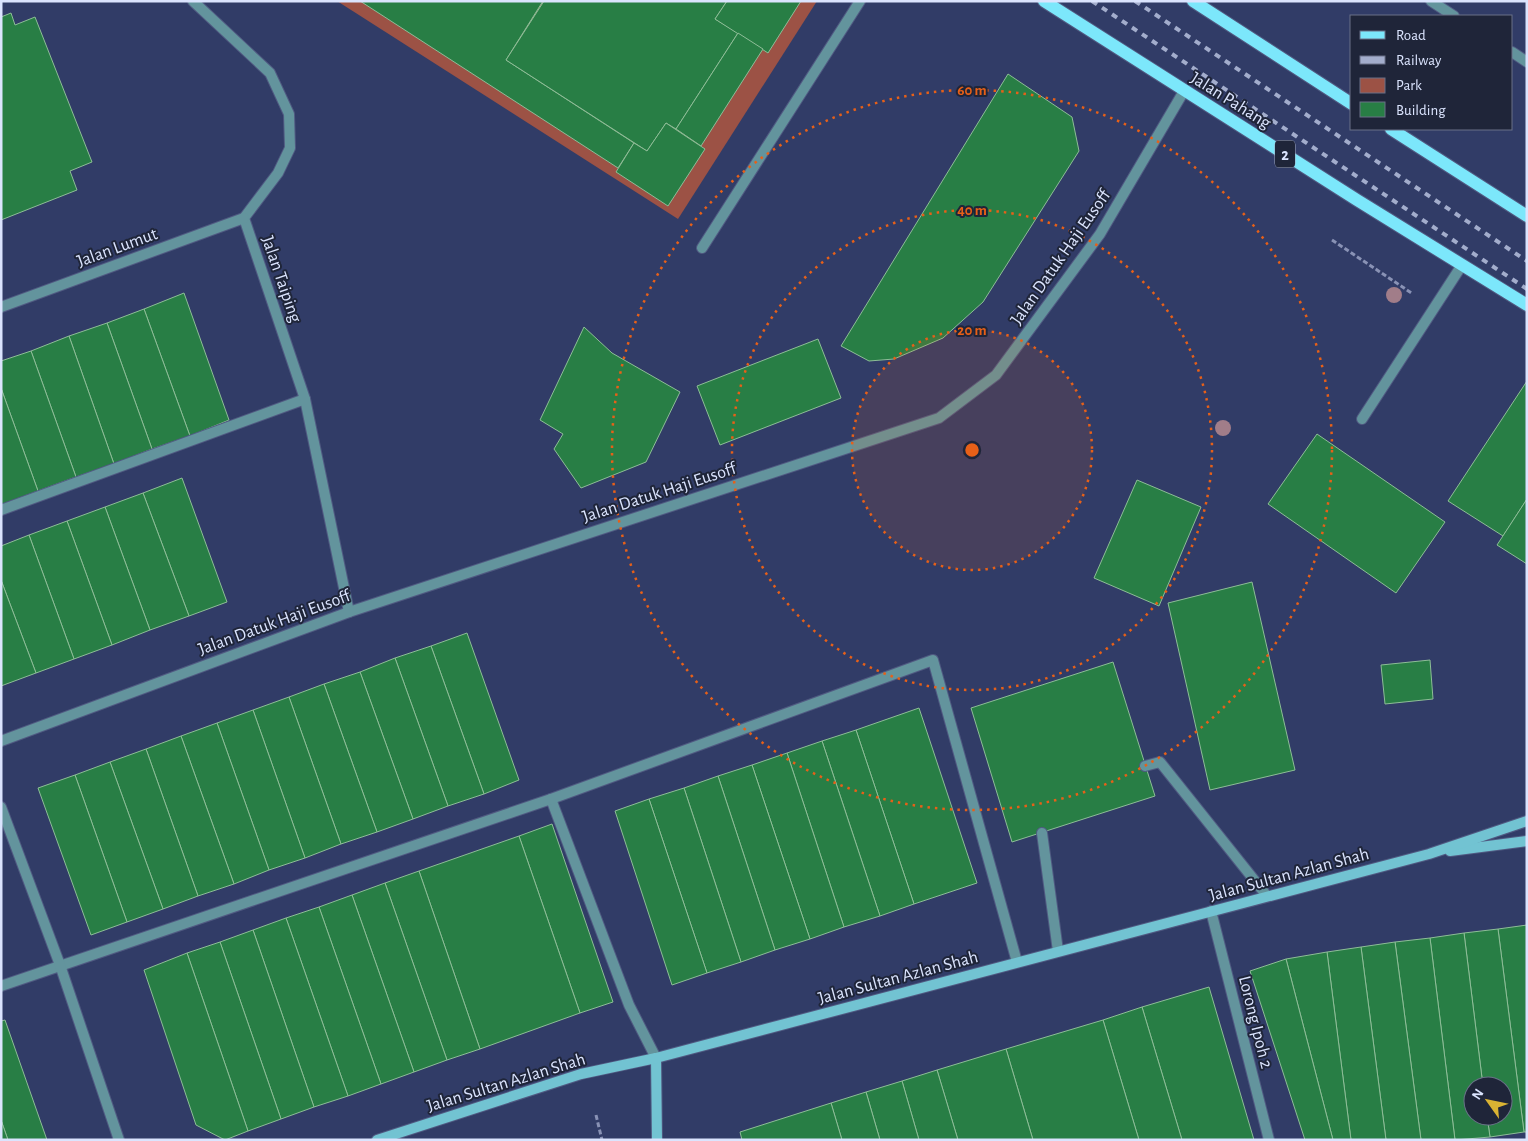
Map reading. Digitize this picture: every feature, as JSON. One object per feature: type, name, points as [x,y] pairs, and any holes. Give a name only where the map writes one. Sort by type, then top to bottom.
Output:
[{"type":"main road","name":"Jalan Pahang","points":[[1044,1],[1184,91],[1527,305]]},
{"type":"main road","points":[[1193,1],[1350,103]]},
{"type":"main road","points":[[1393,130],[1527,216]]},
{"type":"main road","name":"Jalan Sultan Azlan Shah","points":[[377,1140],[581,1074],[656,1058],[1429,854],[1527,821]]},
{"type":"main road","name":"Jalan Sultan Azlan Shah","points":[[1429,854],[1527,841]]},
{"type":"main road","points":[[656,1058],[657,1140]]},
{"type":"street","name":"Jalan Taiping","points":[[193,1],[270,73],[289,114],[290,148],[278,173],[244,218],[304,399],[349,612]]},
{"type":"street","points":[[702,248],[860,1]]},
{"type":"street","points":[[1431,1],[1452,15]]},
{"type":"street","points":[[1513,53],[1527,62]]},
{"type":"street","name":"Jalan Datuk Haji Eusoff","points":[[1,741],[349,612],[939,418],[996,375],[1100,234],[1184,91]]},
{"type":"street","name":"Jalan Lumut","points":[[1,307],[244,218]]},
{"type":"street","points":[[1362,420],[1462,265]]},
{"type":"street","points":[[1,510],[304,399]]},
{"type":"street","points":[[1,986],[551,799],[933,660],[1017,962]]},
{"type":"street","points":[[1145,766],[1160,762],[1267,896]]},
{"type":"street","points":[[551,799],[629,1006],[656,1058]]},
{"type":"street","points":[[1,807],[60,965],[119,1140]]},
{"type":"street","points":[[1042,832],[1058,952]]},
{"type":"street","name":"Lorong Ipoh 2","points":[[1211,912],[1269,1140]]},
{"type":"path","points":[[1332,240],[1434,309]]},
{"type":"path","points":[[596,1115],[602,1140]]},
{"type":"green space","points":[[337,1],[817,1],[678,219]]},
{"type":"building","points":[[360,1],[543,1],[506,60],[634,143],[618,168]]},
{"type":"building","points":[[544,1],[727,1],[715,19],[738,33],[676,129],[666,123],[647,151],[506,60]]},
{"type":"building","points":[[727,1],[801,1],[768,53],[715,19]]},
{"type":"building","points":[[11,13],[15,25],[35,17],[92,162],[70,171],[77,190],[1,220],[1,17]]},
{"type":"building","points":[[738,33],[763,49],[701,146],[676,129]]},
{"type":"building","points":[[1008,74],[1072,117],[1079,151],[983,302],[943,338],[894,359],[869,361],[841,346]]},
{"type":"building","points":[[666,123],[705,149],[668,206],[616,172],[634,143],[647,151]]},
{"type":"building","points":[[184,293],[229,420],[190,436],[144,309]]},
{"type":"building","points":[[144,309],[190,436],[152,449],[107,323]]},
{"type":"building","points":[[107,323],[152,449],[114,464],[69,336]]},
{"type":"building","points":[[584,327],[612,353],[680,392],[646,462],[581,488],[554,449],[563,434],[540,420]]},
{"type":"building","points":[[69,336],[114,464],[76,477],[31,351]]},
{"type":"building","points":[[818,339],[841,398],[720,445],[697,386]]},
{"type":"building","points":[[31,351],[76,477],[38,491],[1,388],[1,361]]},
{"type":"building","points":[[1527,381],[1527,499],[1503,536],[1448,501]]},
{"type":"building","points":[[1,388],[38,491],[1,505]]},
{"type":"building","points":[[1317,434],[1445,522],[1396,593],[1268,504]]},
{"type":"building","points":[[182,478],[227,602],[189,616],[143,493]]},
{"type":"building","points":[[1137,480],[1201,507],[1159,606],[1094,578]]},
{"type":"building","points":[[143,493],[189,616],[150,630],[105,507]]},
{"type":"building","points":[[1527,499],[1527,564],[1497,545]]},
{"type":"building","points":[[105,507],[150,630],[112,645],[67,521]]},
{"type":"building","points":[[67,521],[112,645],[74,659],[29,535]]},
{"type":"building","points":[[29,535],[74,659],[36,673],[1,580],[1,546]]},
{"type":"building","points":[[1,580],[36,673],[1,686]]},
{"type":"building","points":[[1252,582],[1295,770],[1210,790],[1168,603]]},
{"type":"building","points":[[467,633],[519,780],[484,794],[431,646]]},
{"type":"building","points":[[431,646],[484,794],[448,806],[395,658]]},
{"type":"building","points":[[395,658],[448,806],[413,819],[360,672]]},
{"type":"building","points":[[1430,660],[1433,699],[1385,704],[1381,665]]},
{"type":"building","points":[[1113,662],[1155,796],[1012,842],[971,708]]},
{"type":"building","points":[[360,672],[413,819],[377,832],[324,684]]},
{"type":"building","points":[[324,684],[377,832],[341,844],[289,697]]},
{"type":"building","points":[[289,697],[341,844],[305,858],[253,710]]},
{"type":"building","points":[[919,708],[977,883],[914,904],[856,730]]},
{"type":"building","points":[[253,710],[305,858],[269,870],[217,723]]},
{"type":"building","points":[[217,723],[269,870],[234,884],[181,736]]},
{"type":"building","points":[[856,730],[914,904],[880,916],[822,741]]},
{"type":"building","points":[[181,736],[234,884],[198,896],[146,749]]},
{"type":"building","points":[[822,741],[880,916],[844,927],[787,753]]},
{"type":"building","points":[[146,749],[198,896],[163,909],[110,762]]},
{"type":"building","points":[[787,753],[844,927],[810,939],[752,765]]},
{"type":"building","points":[[110,762],[163,909],[127,922],[75,775]]},
{"type":"building","points":[[752,765],[810,939],[775,950],[718,776]]},
{"type":"building","points":[[75,775],[127,922],[91,935],[38,788]]},
{"type":"building","points":[[718,776],[775,950],[741,962],[684,788]]},
{"type":"building","points":[[684,788],[741,962],[707,973],[649,799]]},
{"type":"building","points":[[649,799],[707,973],[672,985],[615,811]]},
{"type":"building","points":[[552,824],[613,1002],[580,1013],[519,836]]},
{"type":"building","points":[[519,836],[580,1013],[480,1049],[419,871]]},
{"type":"building","points":[[419,871],[480,1049],[447,1060],[385,883]]},
{"type":"building","points":[[385,883],[447,1060],[414,1072],[352,895]]},
{"type":"building","points":[[352,895],[414,1072],[381,1084],[319,907]]},
{"type":"building","points":[[319,907],[381,1084],[348,1096],[286,918]]},
{"type":"building","points":[[286,918],[348,1096],[314,1107],[253,930]]},
{"type":"building","points":[[1527,925],[1527,1132],[1524,1132],[1498,929]]},
{"type":"building","points":[[1498,929],[1524,1132],[1490,1137],[1488,1126],[1513,1126],[1513,1076],[1482,1076],[1464,933]]},
{"type":"building","points":[[253,930],[314,1107],[281,1119],[220,942]]},
{"type":"building","points":[[1464,933],[1482,1076],[1463,1076],[1463,1126],[1488,1126],[1490,1137],[1455,1140],[1430,938]]},
{"type":"building","points":[[1430,938],[1455,1140],[1421,1140],[1395,942]]},
{"type":"building","points":[[220,942],[281,1119],[248,1131],[187,953]]},
{"type":"building","points":[[1395,942],[1421,1140],[1386,1140],[1361,947]]},
{"type":"building","points":[[1361,947],[1386,1140],[1351,1140],[1327,952]]},
{"type":"building","points":[[1327,952],[1351,1140],[1333,1140],[1286,959]]},
{"type":"building","points":[[187,953],[248,1131],[225,1140],[196,1125],[144,970]]},
{"type":"building","points":[[1286,959],[1333,1140],[1305,1140],[1250,971]]},
{"type":"building","points":[[1209,987],[1254,1140],[1182,1140],[1142,1007]]},
{"type":"building","points":[[1142,1007],[1182,1140],[1139,1140],[1103,1020]]},
{"type":"building","points":[[5,1020],[47,1140],[8,1140],[1,1120],[1,1021]]},
{"type":"building","points":[[1103,1020],[1139,1140],[1033,1140],[1006,1049]]},
{"type":"building","points":[[1006,1049],[1033,1140],[958,1140],[937,1070]]},
{"type":"building","points":[[937,1070],[958,1140],[919,1140],[902,1081]]},
{"type":"building","points":[[902,1081],[919,1140],[880,1140],[866,1092]]},
{"type":"building","points":[[866,1092],[880,1140],[842,1140],[831,1103]]},
{"type":"building","points":[[831,1103],[842,1140],[742,1140],[740,1132]]},
{"type":"building","points":[[1,1120],[8,1140],[1,1140]]},
{"type":"railway","points":[[1092,1],[1527,289]]},
{"type":"railway","points":[[1135,1],[1527,261]]}]
